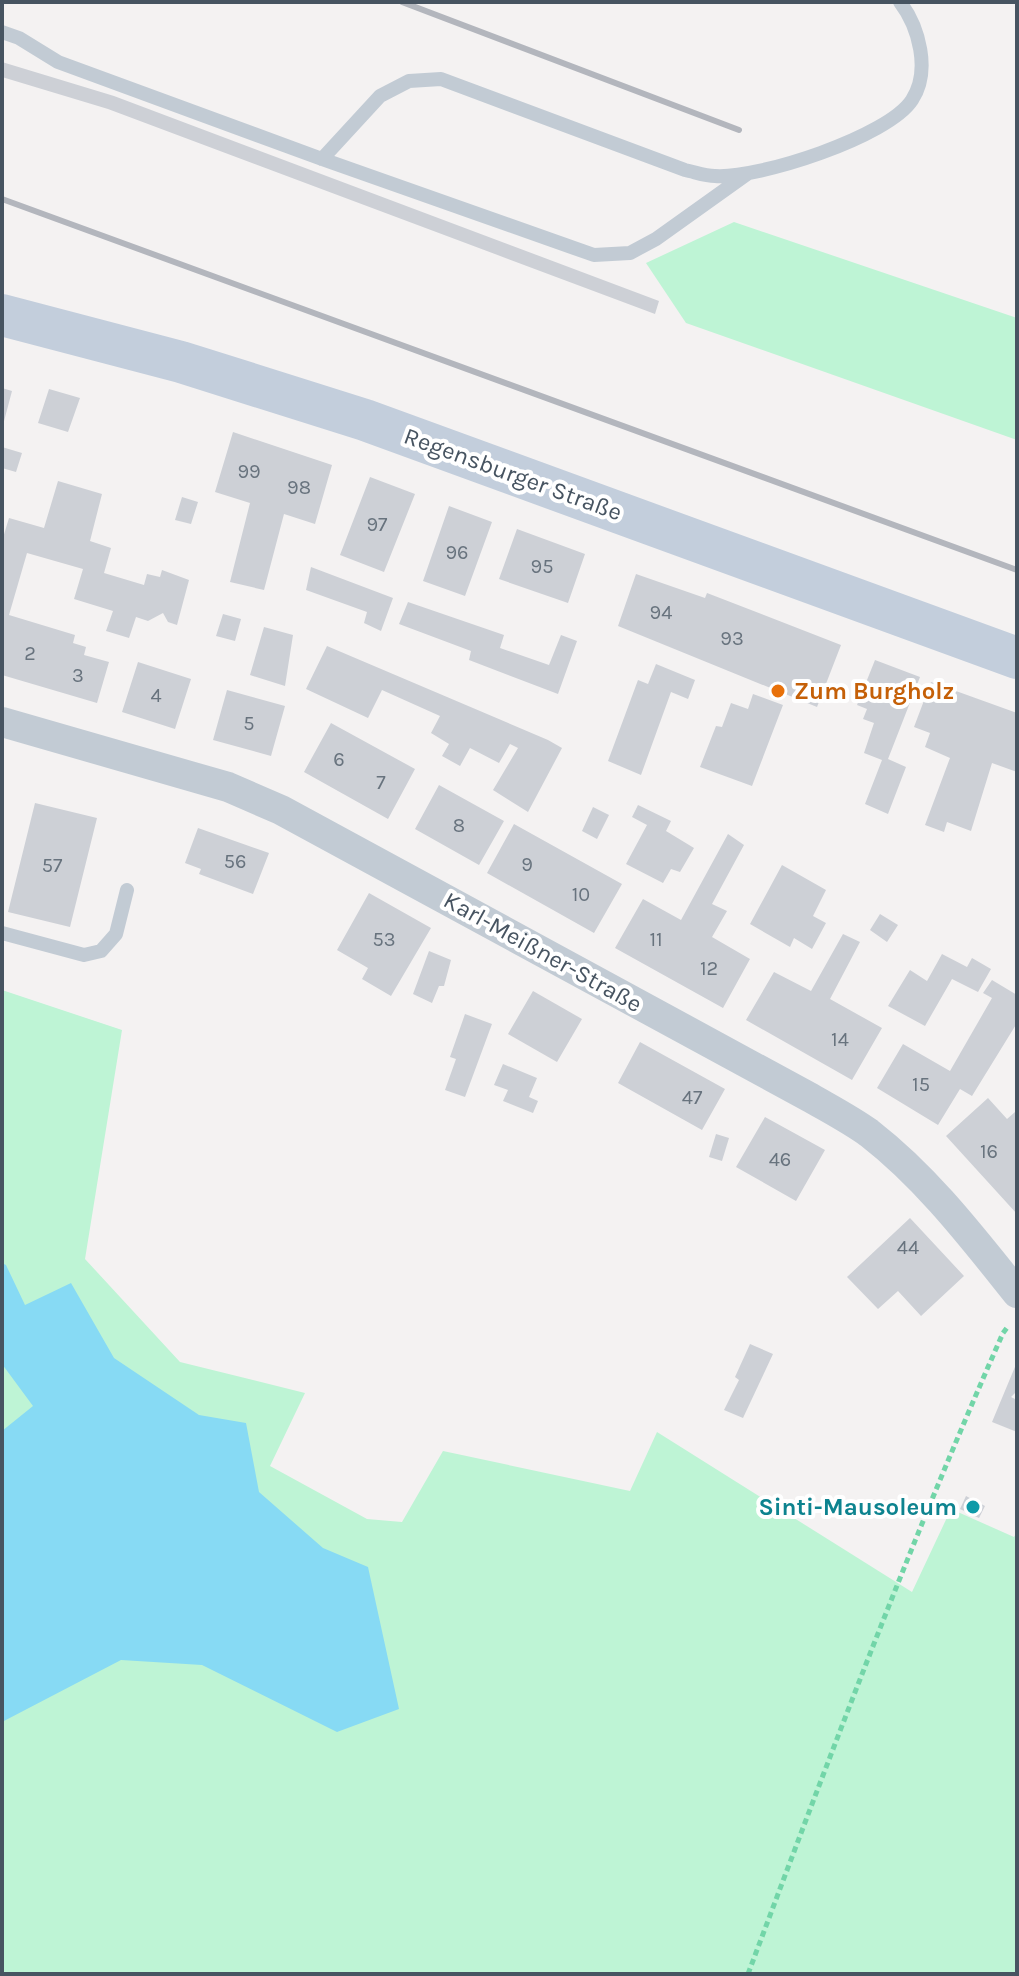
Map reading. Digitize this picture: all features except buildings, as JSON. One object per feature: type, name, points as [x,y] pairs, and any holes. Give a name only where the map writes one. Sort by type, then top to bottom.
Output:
[{"type":"main road","name":"Regensburger Straße","points":[[2,315],[181,362],[365,420],[1017,658]]},
{"type":"street","name":"Karl-Meißner-Straße","points":[[2,722],[228,787],[281,810],[811,1098],[868,1133],[902,1163],[955,1216],[1017,1293]]},
{"type":"lane","points":[[322,159],[380,96],[409,81],[441,79],[685,170],[715,176],[747,174],[828,151],[884,125],[912,101],[922,75],[920,46],[908,13],[900,2]]},
{"type":"lane","points":[[2,32],[19,38],[58,62],[594,255],[630,253],[656,239],[747,174]]},
{"type":"lane","points":[[2,933],[84,955],[101,951],[116,934],[127,890]]},
{"type":"path","points":[[748,1974],[896,1585],[1003,1333],[1017,1315]]},
{"type":"green space","points":[[734,222],[1017,318],[1017,440],[686,323],[646,263]]},
{"type":"green space","points":[[2,990],[122,1030],[85,1259],[180,1362],[305,1393],[270,1466],[367,1519],[402,1522],[443,1451],[630,1491],[657,1432],[912,1592],[951,1509],[1014,1537],[1017,1532],[1017,1974],[2,1974]]},
{"type":"water","points":[[2,1263],[6,1265],[25,1305],[71,1283],[114,1358],[199,1415],[246,1423],[259,1492],[323,1548],[368,1567],[399,1709],[337,1732],[202,1665],[121,1660],[2,1722],[2,1431],[33,1406],[2,1364]]},
{"type":"railway","points":[[402,2],[739,130]]},
{"type":"railway","points":[[2,199],[1017,570]]},
{"type":"place","name":"Zum Burgholz","points":[[778,691]]},
{"type":"place","name":"Sinti-Mausoleum","points":[[973,1507]]}]
